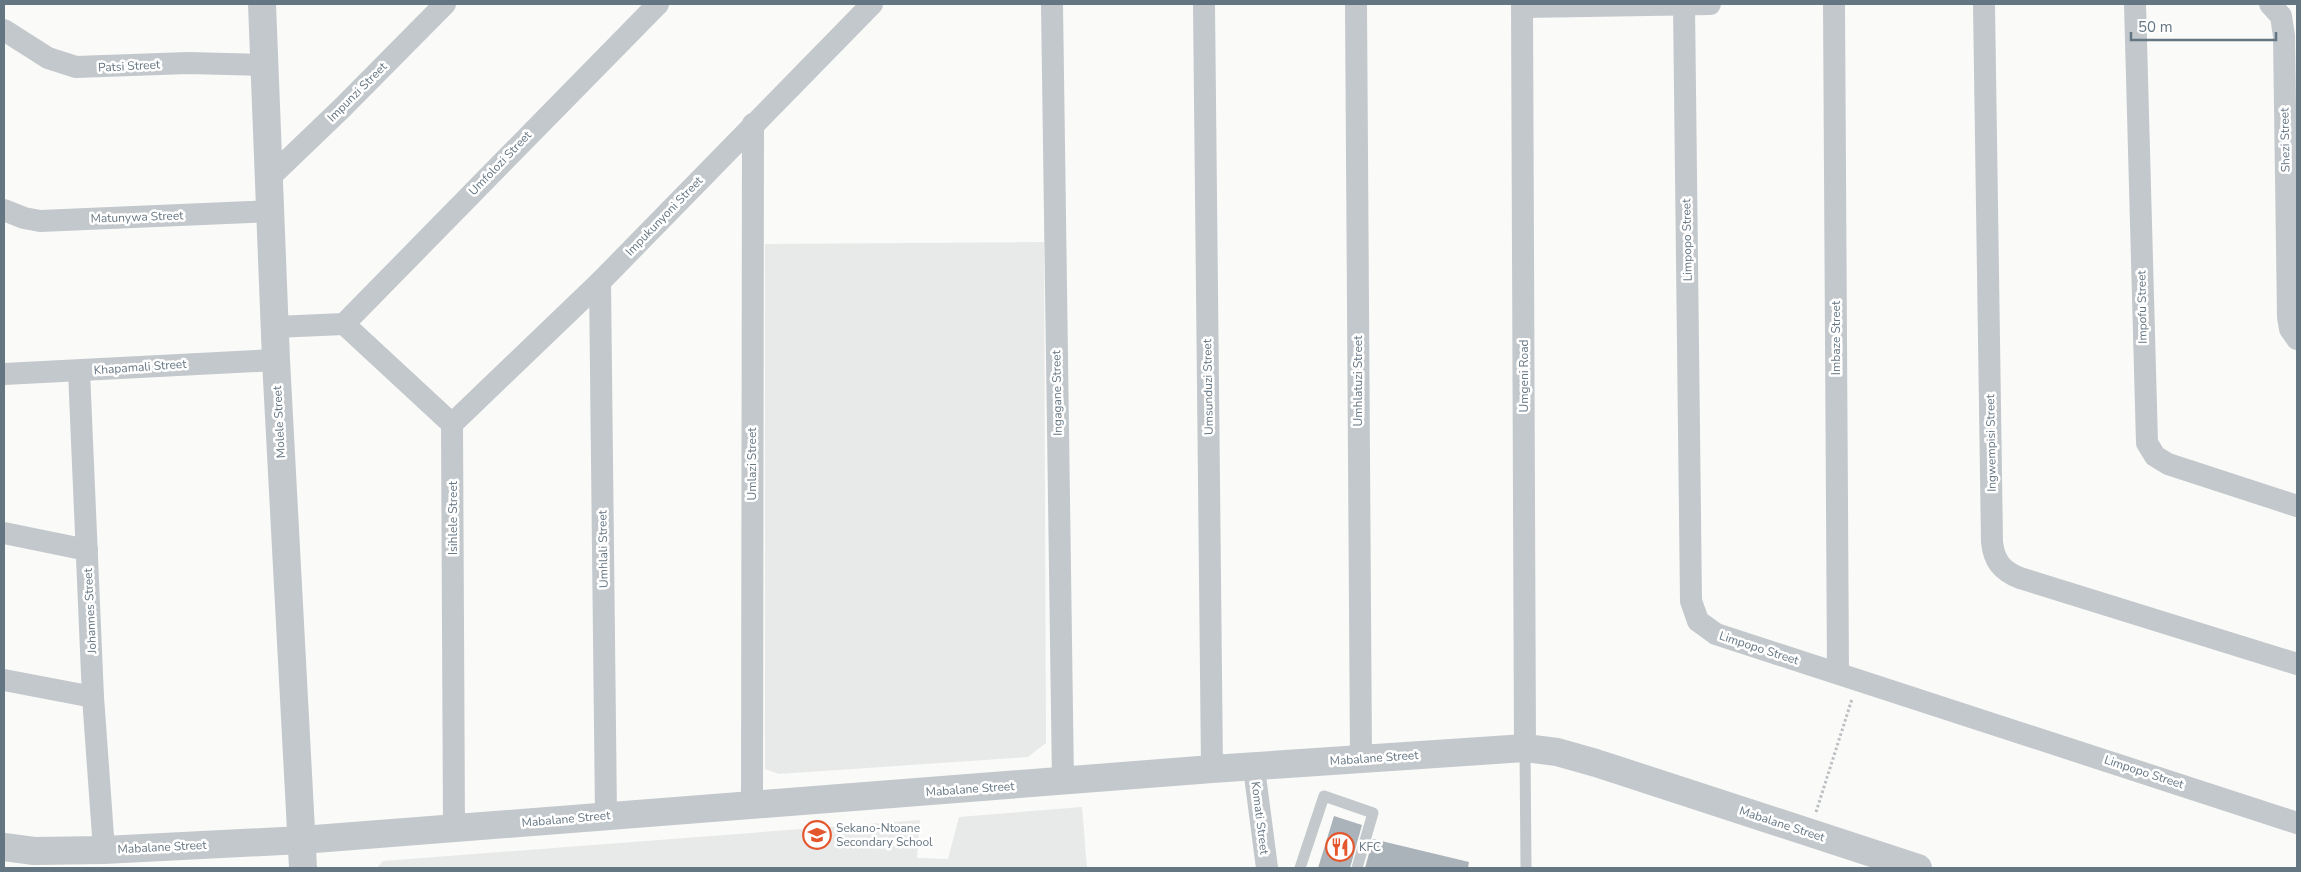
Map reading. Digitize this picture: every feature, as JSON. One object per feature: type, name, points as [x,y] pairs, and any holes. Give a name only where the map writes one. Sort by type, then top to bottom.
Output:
[{"type":"street","name":"Molele Street","points":[[262,4],[276,360],[303,868]]},
{"type":"street","name":"Impunzi Street","points":[[268,178],[342,108],[445,4]]},
{"type":"street","name":"Umfolozi Street","points":[[344,324],[658,4]]},
{"type":"street","name":"Impukunyoni Street","points":[[452,424],[600,282],[872,4]]},
{"type":"street","name":"Ingagane Street","points":[[1052,4],[1063,782]]},
{"type":"street","name":"Umsunduzi Street","points":[[1204,4],[1212,769]]},
{"type":"street","name":"Umhlatuzi Street","points":[[1356,4],[1361,759]]},
{"type":"street","name":"Limpopo Street","points":[[1684,4],[1692,607],[1698,621],[1711,632],[2297,823]]},
{"type":"street","points":[[1522,6],[1710,4]]},
{"type":"street","name":"Imbaze Street","points":[[1834,4],[1848,676]]},
{"type":"street","name":"Ingwempisi Street","points":[[1984,4],[1992,542],[1995,558],[2004,569],[2020,578],[2297,664]]},
{"type":"street","name":"Impofu Street","points":[[2136,4],[2147,443],[2155,456],[2168,464],[2297,506]]},
{"type":"street","name":"Shezi Street","points":[[2270,4],[2280,16],[2284,36],[2288,317],[2290,328],[2297,339]]},
{"type":"street","name":"Umgeni Road","points":[[1522,6],[1525,748]]},
{"type":"street","name":"Patsi Street","points":[[4,30],[48,58],[76,67],[188,63],[264,64]]},
{"type":"street","name":"Umlazi Street","points":[[752,804],[753,124]]},
{"type":"street","name":"Matunywa Street","points":[[4,210],[24,218],[40,221],[271,211]]},
{"type":"street","name":"Umhlali Street","points":[[600,282],[606,816]]},
{"type":"street","points":[[275,327],[344,324],[452,424]]},
{"type":"street","name":"Khapamali Street","points":[[4,374],[276,360]]},
{"type":"street","name":"Johannes Street","points":[[79,371],[93,696],[104,850]]},
{"type":"street","name":"Isihlele Street","points":[[452,424],[454,828]]},
{"type":"street","points":[[4,533],[87,550]]},
{"type":"street","points":[[4,680],[93,696]]},
{"type":"street","name":"Mabalane Street","points":[[4,847],[34,851],[104,850],[302,840],[1212,769],[1254,768],[1525,748],[1557,752],[1918,868]]},
{"type":"street","name":"Komati Street","points":[[1254,768],[1267,868]]},
{"type":"lane","points":[[1525,748],[1526,866]]},
{"type":"lane","points":[[1300,868],[1324,796],[1374,813],[1357,868]]},
{"type":"path","points":[[1809,833],[1848,676]]},
{"type":"shaded area","points":[[1044,242],[1046,743],[1028,757],[779,774],[765,769],[765,244]]},
{"type":"shaded area","name":"Sekano-Ntoane Secondary School","points":[[1082,807],[1087,868],[377,868],[383,861],[920,820],[917,858],[948,859],[959,817]]},
{"type":"building","name":"KFC","points":[[1334,816],[1362,825],[1350,868],[1318,868]]},
{"type":"building","points":[[1373,839],[1469,862],[1468,868],[1365,868]]},
{"type":"place","name":"Sekano-Ntoane Secondary School","points":[[817,835]]},
{"type":"place","name":"KFC","points":[[1340,847]]}]
